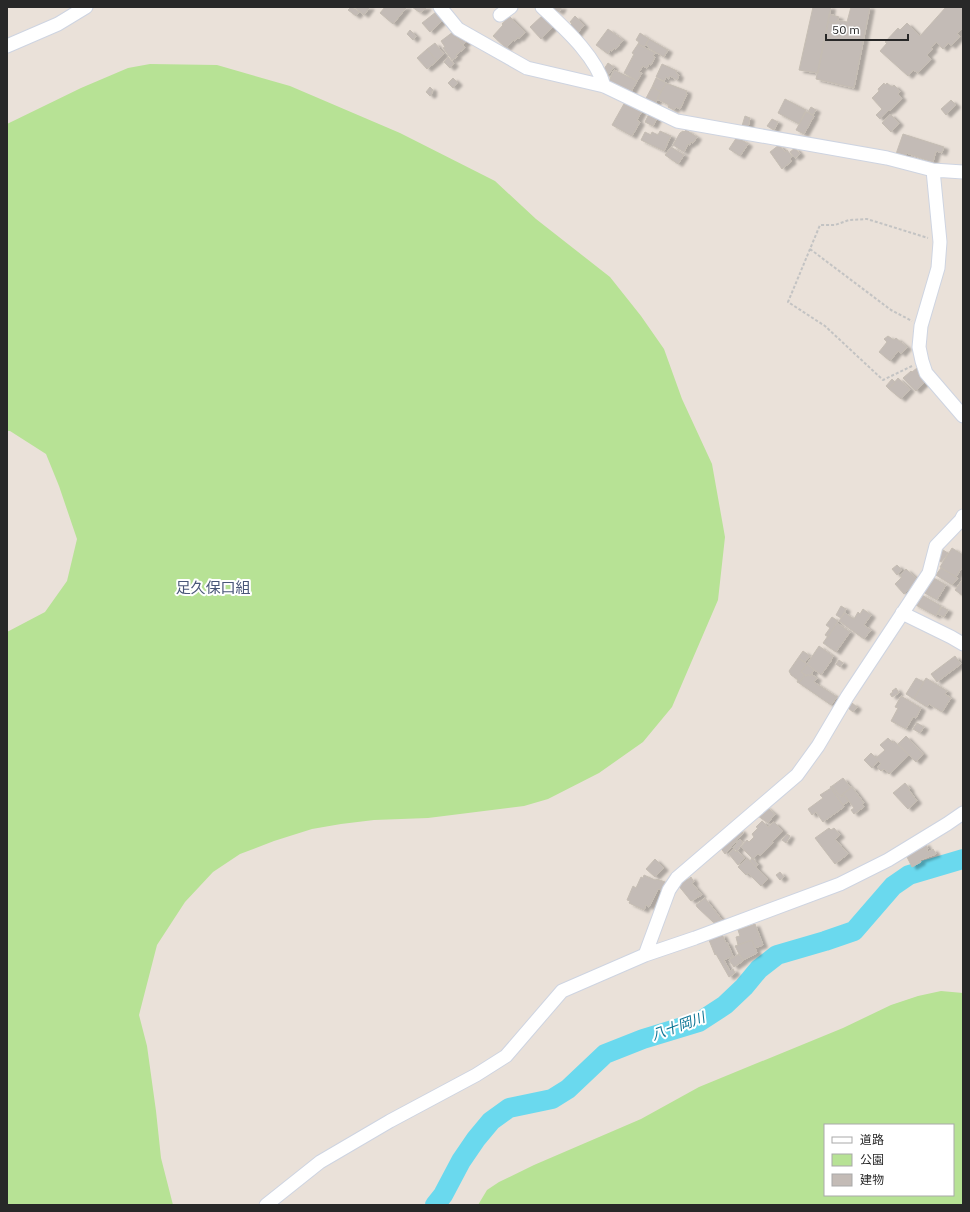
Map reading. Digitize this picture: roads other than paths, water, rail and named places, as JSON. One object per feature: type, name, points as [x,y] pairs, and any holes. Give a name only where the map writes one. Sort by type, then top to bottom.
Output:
[{"type":"street","points":[[7,46],[58,24],[86,7]]},
{"type":"street","points":[[440,7],[458,29],[527,68],[604,86],[677,121],[887,158],[933,170],[963,172]]},
{"type":"street","points":[[500,16],[511,7]]},
{"type":"street","points":[[542,7],[581,46],[602,77],[604,86]]},
{"type":"street","points":[[933,170],[940,242],[938,268],[921,326],[919,347],[926,372],[963,416]]},
{"type":"street","points":[[645,955],[669,890],[677,878],[797,775],[818,746],[928,573],[936,546],[962,519]]},
{"type":"street","points":[[902,614],[963,644]]},
{"type":"street","points":[[266,1205],[320,1162],[476,1075],[506,1056],[562,991],[645,955],[840,884],[888,860],[963,813]]},
{"type":"waterway","name":"八十岡川","points":[[435,1205],[443,1195],[461,1161],[476,1139],[491,1121],[509,1108],[552,1099],[568,1089],[605,1054],[643,1039],[699,1022],[725,1005],[744,987],[759,969],[777,955],[854,931],[893,886],[909,875],[963,859]]},
{"type":"district","name":"足久保口組","points":[[213,587]]}]
